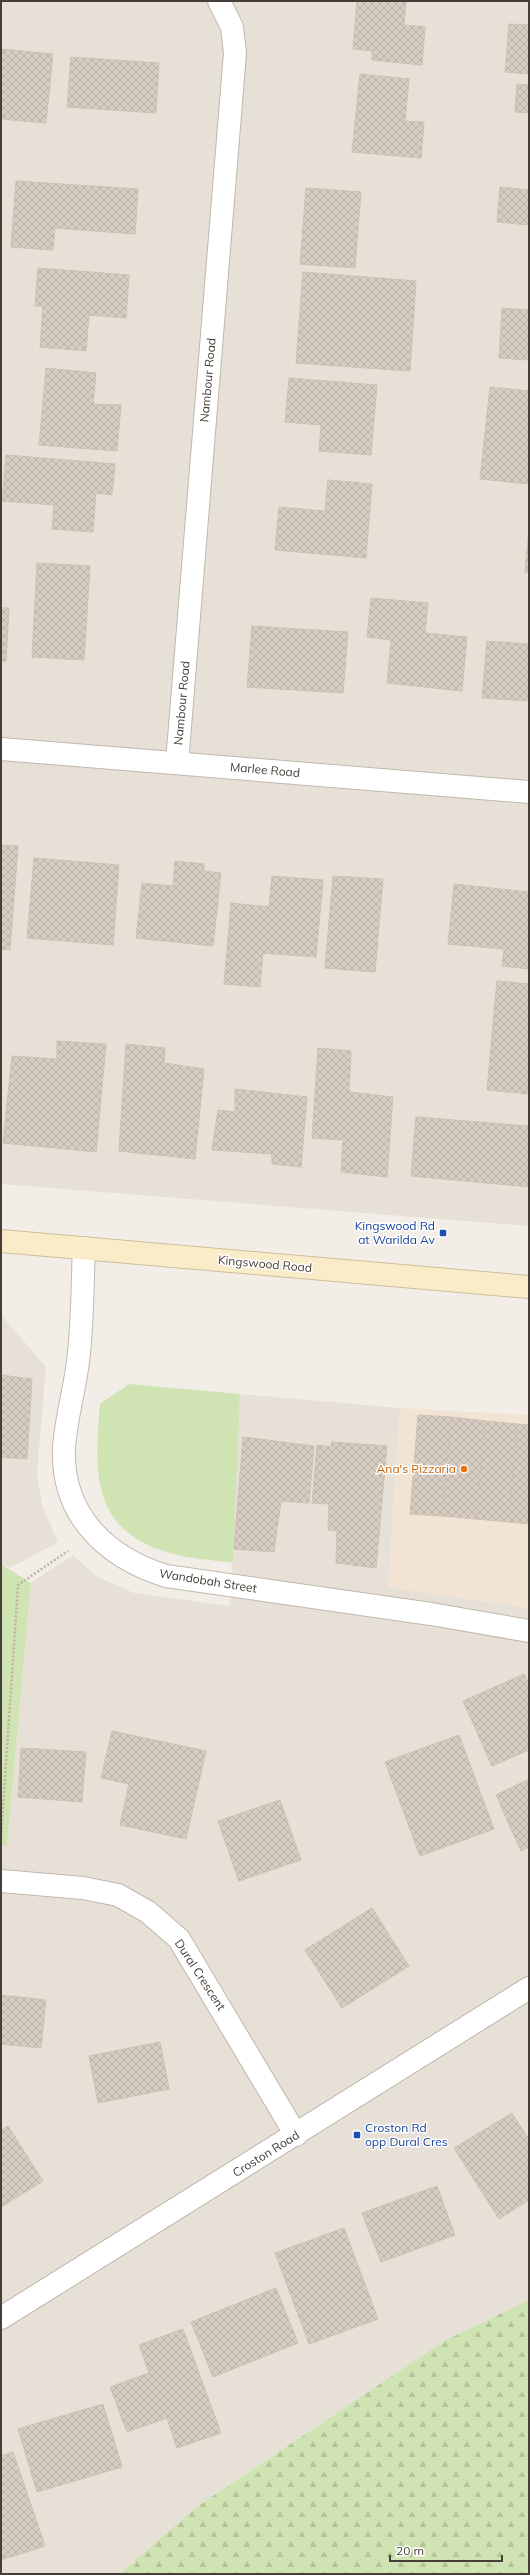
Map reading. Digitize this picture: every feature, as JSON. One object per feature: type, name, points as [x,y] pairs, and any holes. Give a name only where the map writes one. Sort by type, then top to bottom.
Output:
[{"type":"street","name":"Nambour Road","points":[[177,763],[235,53],[232,27],[219,1]]},
{"type":"street","name":"Marlee Road","points":[[1,749],[529,792]]},
{"type":"street","name":"Kingswood Road","points":[[1,1241],[529,1287]]},
{"type":"street","name":"Wandobah Street","points":[[84,1248],[77,1368],[65,1454],[65,1477],[75,1503],[100,1542],[121,1557],[142,1568],[166,1576],[430,1614],[529,1631]]},
{"type":"street","name":"Dural Crescent","points":[[1,1881],[83,1888],[118,1895],[148,1912],[179,1939],[296,2136]]},
{"type":"street","name":"Croston Road","points":[[1,2318],[296,2136],[529,1988]]},
{"type":"path","points":[[1,1837],[18,1584],[94,1534]]},
{"type":"shaded area","points":[[1,1],[529,1],[529,1226],[1,1184]]},
{"type":"shaded area","points":[[1,1315],[46,1367],[37,1473],[42,1505],[58,1542],[10,1568],[1,1564]]},
{"type":"shaded area","points":[[240,1394],[400,1408],[388,1587],[529,1608],[529,2300],[444,2341],[198,2506],[119,2574],[1,2574],[1,1845],[7,1845],[31,1583],[73,1555],[96,1576],[134,1593],[230,1606]]},
{"type":"shaded area","points":[[400,1408],[529,1415],[529,1608],[388,1587]]},
{"type":"green space","points":[[129,1384],[240,1394],[233,1563],[178,1555],[144,1543],[125,1530],[112,1514],[103,1496],[99,1475],[97,1453],[100,1404]]},
{"type":"green space","points":[[1,1564],[31,1583],[7,1846],[1,1845]]},
{"type":"green space","points":[[529,2300],[529,2574],[119,2574],[198,2506],[444,2341]]},
{"type":"building","points":[[357,1],[406,1],[404,25],[425,27],[422,65],[372,60],[372,51],[353,49]]},
{"type":"building","points":[[509,24],[529,25],[529,74],[505,72]]},
{"type":"building","points":[[1,49],[53,54],[46,123],[1,119]]},
{"type":"building","points":[[71,57],[159,63],[156,113],[67,107]]},
{"type":"building","points":[[360,74],[409,79],[405,121],[424,122],[421,158],[352,152]]},
{"type":"building","points":[[517,84],[529,85],[529,113],[515,112]]},
{"type":"building","points":[[16,181],[138,189],[135,234],[55,228],[53,250],[11,247]]},
{"type":"building","points":[[500,187],[529,190],[529,225],[497,222]]},
{"type":"building","points":[[306,188],[361,192],[355,268],[300,264]]},
{"type":"building","points":[[38,268],[129,275],[126,318],[89,315],[86,351],[40,347],[43,306],[35,306]]},
{"type":"building","points":[[303,272],[416,281],[410,371],[296,363]]},
{"type":"building","points":[[502,308],[529,310],[529,360],[499,358]]},
{"type":"building","points":[[46,368],[96,373],[93,404],[121,405],[117,451],[39,445]]},
{"type":"building","points":[[289,378],[377,385],[371,455],[319,451],[321,425],[285,422]]},
{"type":"building","points":[[490,387],[529,391],[529,484],[480,479]]},
{"type":"building","points":[[6,455],[115,464],[112,495],[96,493],[93,532],[52,529],[54,505],[2,501]]},
{"type":"building","points":[[328,480],[372,484],[366,558],[275,550],[279,507],[325,511]]},
{"type":"building","points":[[529,526],[529,573],[525,572]]},
{"type":"building","points":[[37,563],[90,566],[84,660],[32,657]]},
{"type":"building","points":[[371,598],[428,603],[425,633],[467,637],[462,691],[387,683],[391,640],[367,637]]},
{"type":"building","points":[[1,608],[9,608],[6,661],[1,661]]},
{"type":"building","points":[[252,626],[348,632],[343,693],[247,687]]},
{"type":"building","points":[[487,641],[529,644],[529,701],[482,698]]},
{"type":"building","points":[[1,845],[18,846],[10,950],[1,949]]},
{"type":"building","points":[[34,858],[119,865],[113,945],[27,938]]},
{"type":"building","points":[[175,861],[204,864],[204,871],[221,873],[213,946],[136,938],[142,883],[173,886]]},
{"type":"building","points":[[272,876],[323,880],[316,957],[263,953],[260,987],[224,984],[231,903],[269,907]]},
{"type":"building","points":[[333,876],[383,879],[375,972],[325,968]]},
{"type":"building","points":[[454,884],[529,892],[529,969],[502,966],[504,949],[448,944]]},
{"type":"building","points":[[497,981],[529,984],[529,1094],[487,1090]]},
{"type":"building","points":[[57,1041],[106,1044],[96,1152],[3,1143],[12,1056],[57,1059]]},
{"type":"building","points":[[126,1044],[165,1048],[164,1063],[204,1069],[195,1159],[119,1151]]},
{"type":"building","points":[[318,1048],[351,1051],[349,1092],[393,1097],[387,1177],[341,1172],[343,1140],[312,1138]]},
{"type":"building","points":[[235,1089],[307,1097],[301,1167],[272,1164],[272,1154],[212,1150],[218,1110],[235,1112]]},
{"type":"building","points":[[416,1117],[529,1126],[529,1187],[411,1176]]},
{"type":"building","points":[[1,1375],[32,1379],[27,1459],[1,1457]]},
{"type":"building","points":[[418,1415],[451,1417],[442,1516],[410,1514]]},
{"type":"building","name":"Ana's Pizzaria","points":[[451,1417],[485,1421],[476,1519],[442,1516]]},
{"type":"building","points":[[485,1421],[517,1424],[509,1522],[476,1519]]},
{"type":"building","points":[[517,1424],[529,1425],[529,1524],[509,1522]]},
{"type":"building","points":[[243,1437],[314,1446],[309,1503],[281,1501],[274,1552],[234,1549]]},
{"type":"building","points":[[332,1442],[387,1446],[376,1568],[336,1563],[337,1531],[328,1530],[329,1504],[312,1503],[317,1445],[331,1447]]},
{"type":"building","points":[[524,1674],[529,1685],[529,1750],[492,1766],[463,1701]]},
{"type":"building","points":[[112,1731],[206,1751],[186,1839],[120,1825],[129,1784],[101,1778]]},
{"type":"building","points":[[459,1735],[494,1829],[420,1856],[385,1762]]},
{"type":"building","points":[[21,1748],[86,1752],[82,1802],[18,1797]]},
{"type":"building","points":[[529,1779],[529,1847],[521,1851],[496,1795]]},
{"type":"building","points":[[280,1800],[301,1860],[239,1881],[218,1821]]},
{"type":"building","points":[[372,1908],[409,1966],[342,2008],[305,1950]]},
{"type":"building","points":[[1,1995],[46,2000],[41,2048],[1,2044]]},
{"type":"building","points":[[160,2042],[169,2089],[98,2103],[89,2056]]},
{"type":"building","points":[[512,2113],[529,2140],[529,2200],[499,2219],[454,2148]]},
{"type":"building","points":[[8,2126],[43,2181],[1,2207],[1,2130]]},
{"type":"building","points":[[437,2186],[455,2235],[381,2262],[362,2213]]},
{"type":"building","points":[[344,2228],[378,2319],[309,2344],[275,2253]]},
{"type":"building","points":[[276,2288],[298,2343],[213,2377],[191,2322]]},
{"type":"building","points":[[183,2329],[221,2433],[177,2448],[167,2418],[127,2432],[110,2387],[149,2373],[139,2345]]},
{"type":"building","points":[[103,2404],[122,2467],[37,2492],[18,2429]]},
{"type":"building","points":[[13,2452],[45,2546],[1,2560],[1,2456]]},
{"type":"place","name":"Kingswood Rd at Warilda Av","points":[[443,1233]]},
{"type":"place","name":"Ana's Pizzaria","points":[[464,1469]]},
{"type":"place","name":"Croston Rd opp Dural Cres","points":[[357,2135]]}]
